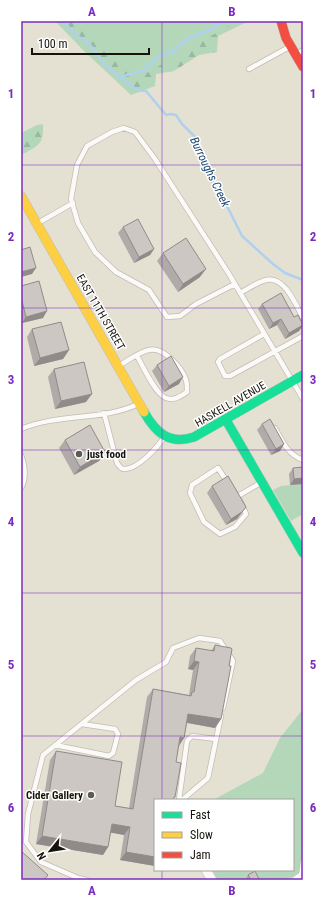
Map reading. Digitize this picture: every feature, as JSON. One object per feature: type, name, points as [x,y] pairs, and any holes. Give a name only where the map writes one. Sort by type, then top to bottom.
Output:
[{"type":"street","points":[[281,21],[283,30],[297,51],[303,67]]},
{"type":"street","name":"EAST 11TH STREET","points":[[21,196],[155,429],[165,436]]},
{"type":"street","name":"HASKELL AVENUE","points":[[165,436],[171,439],[188,440],[226,420],[303,375]]},
{"type":"street","points":[[226,420],[303,553]]},
{"type":"street","points":[[207,871],[212,880]]},
{"type":"lane","points":[[249,69],[297,51]]},
{"type":"lane","points":[[235,284],[196,304],[180,316],[167,317],[149,290],[116,272],[95,252],[78,223],[72,203],[77,165],[87,146],[112,132],[124,128],[135,132],[155,159],[235,284],[303,399]]},
{"type":"lane","points":[[37,224],[72,203]]},
{"type":"lane","points":[[240,293],[264,280],[271,279],[280,282],[287,290],[303,318]]},
{"type":"lane","points":[[264,334],[220,359],[218,362],[225,376],[230,376],[303,336]]},
{"type":"lane","points":[[118,366],[150,349],[167,355],[178,364],[187,380],[187,392],[178,398],[167,399],[160,394],[137,356]]},
{"type":"lane","points":[[21,429],[33,424],[60,418],[126,410],[140,403]]},
{"type":"lane","points":[[104,413],[117,463],[121,468],[130,468],[141,462],[158,446],[165,436]]},
{"type":"lane","points":[[275,428],[290,453],[303,460]]},
{"type":"lane","points":[[21,455],[26,473],[21,488]]},
{"type":"lane","points":[[230,485],[218,468],[192,485],[190,493],[204,522],[220,534],[235,527],[246,514],[238,496],[234,491]]},
{"type":"lane","points":[[238,496],[262,482]]},
{"type":"lane","points":[[87,880],[78,878],[41,862],[26,842],[28,814],[43,754],[136,680],[166,662],[173,648],[199,638],[220,641],[233,661],[208,778],[182,799]]},
{"type":"lane","points":[[55,745],[109,756],[113,754],[118,734],[115,729],[82,724]]},
{"type":"lane","points":[[181,799],[187,741],[192,736],[216,738]]},
{"type":"lane","points":[[300,878],[303,861]]},
{"type":"green space","points":[[55,21],[249,21],[218,36],[217,52],[199,55],[174,71],[156,74],[155,86],[131,95],[83,50]]},
{"type":"green space","points":[[79,21],[237,21],[138,78]]},
{"type":"green space","points":[[43,124],[41,141],[39,144],[21,155],[21,127],[23,132],[37,125]]},
{"type":"green space","points":[[303,484],[303,514],[291,521],[273,490],[281,486]]},
{"type":"green space","points":[[303,709],[303,871],[287,880],[218,880],[213,871],[294,871],[294,799],[215,799],[263,773],[280,738]]},
{"type":"building","points":[[138,219],[154,249],[139,257],[123,227]]},
{"type":"building","points":[[186,238],[206,269],[183,284],[163,253]]},
{"type":"building","points":[[30,247],[36,268],[21,272],[21,250]]},
{"type":"building","points":[[39,281],[47,311],[26,317],[21,297],[21,286]]},
{"type":"building","points":[[281,293],[294,317],[298,315],[303,325],[289,333],[281,319],[273,323],[262,304]]},
{"type":"building","points":[[61,322],[69,350],[40,358],[32,329]]},
{"type":"building","points":[[171,356],[183,377],[169,386],[157,365]]},
{"type":"building","points":[[84,362],[92,394],[61,401],[54,369]]},
{"type":"building","points":[[270,419],[284,444],[276,449],[262,424]]},
{"type":"building","points":[[90,425],[105,452],[80,467],[65,440]]},
{"type":"building","points":[[303,467],[303,478],[294,479],[293,468]]},
{"type":"building","points":[[228,476],[246,507],[242,512],[231,519],[212,486]]},
{"type":"building","points":[[215,645],[232,649],[229,666],[231,666],[221,719],[188,714],[184,738],[180,737],[176,762],[181,763],[175,797],[173,799],[154,799],[154,857],[126,852],[130,827],[112,824],[108,847],[42,836],[56,751],[122,762],[115,806],[133,809],[153,689],[191,696],[192,692],[194,692],[199,662],[194,661],[196,648],[214,651]]},
{"type":"building","points":[[21,851],[48,875],[44,880],[21,880]]},
{"type":"building","points":[[255,871],[259,879],[251,880],[248,875]]},
{"type":"waterway","name":"Burroughs Creek","points":[[63,21],[77,36],[87,41],[107,67],[137,90],[146,91],[166,115],[176,115],[182,124],[195,137],[215,188],[223,198],[242,236],[285,273],[303,280]]},
{"type":"waterway","points":[[119,77],[143,71],[160,55],[172,52],[187,39],[214,28],[223,21]]},
{"type":"traffic: fast","points":[[144,412],[153,426],[164,435],[177,439],[194,437],[303,375]]},
{"type":"traffic: fast","points":[[226,420],[303,553]]},
{"type":"traffic: slow","points":[[21,196],[144,412]]},
{"type":"traffic: jam","points":[[281,21],[286,38],[303,67]]},
{"type":"place","name":"just food","points":[[79,454]]},
{"type":"place","name":"Cider Gallery","points":[[91,795]]}]
